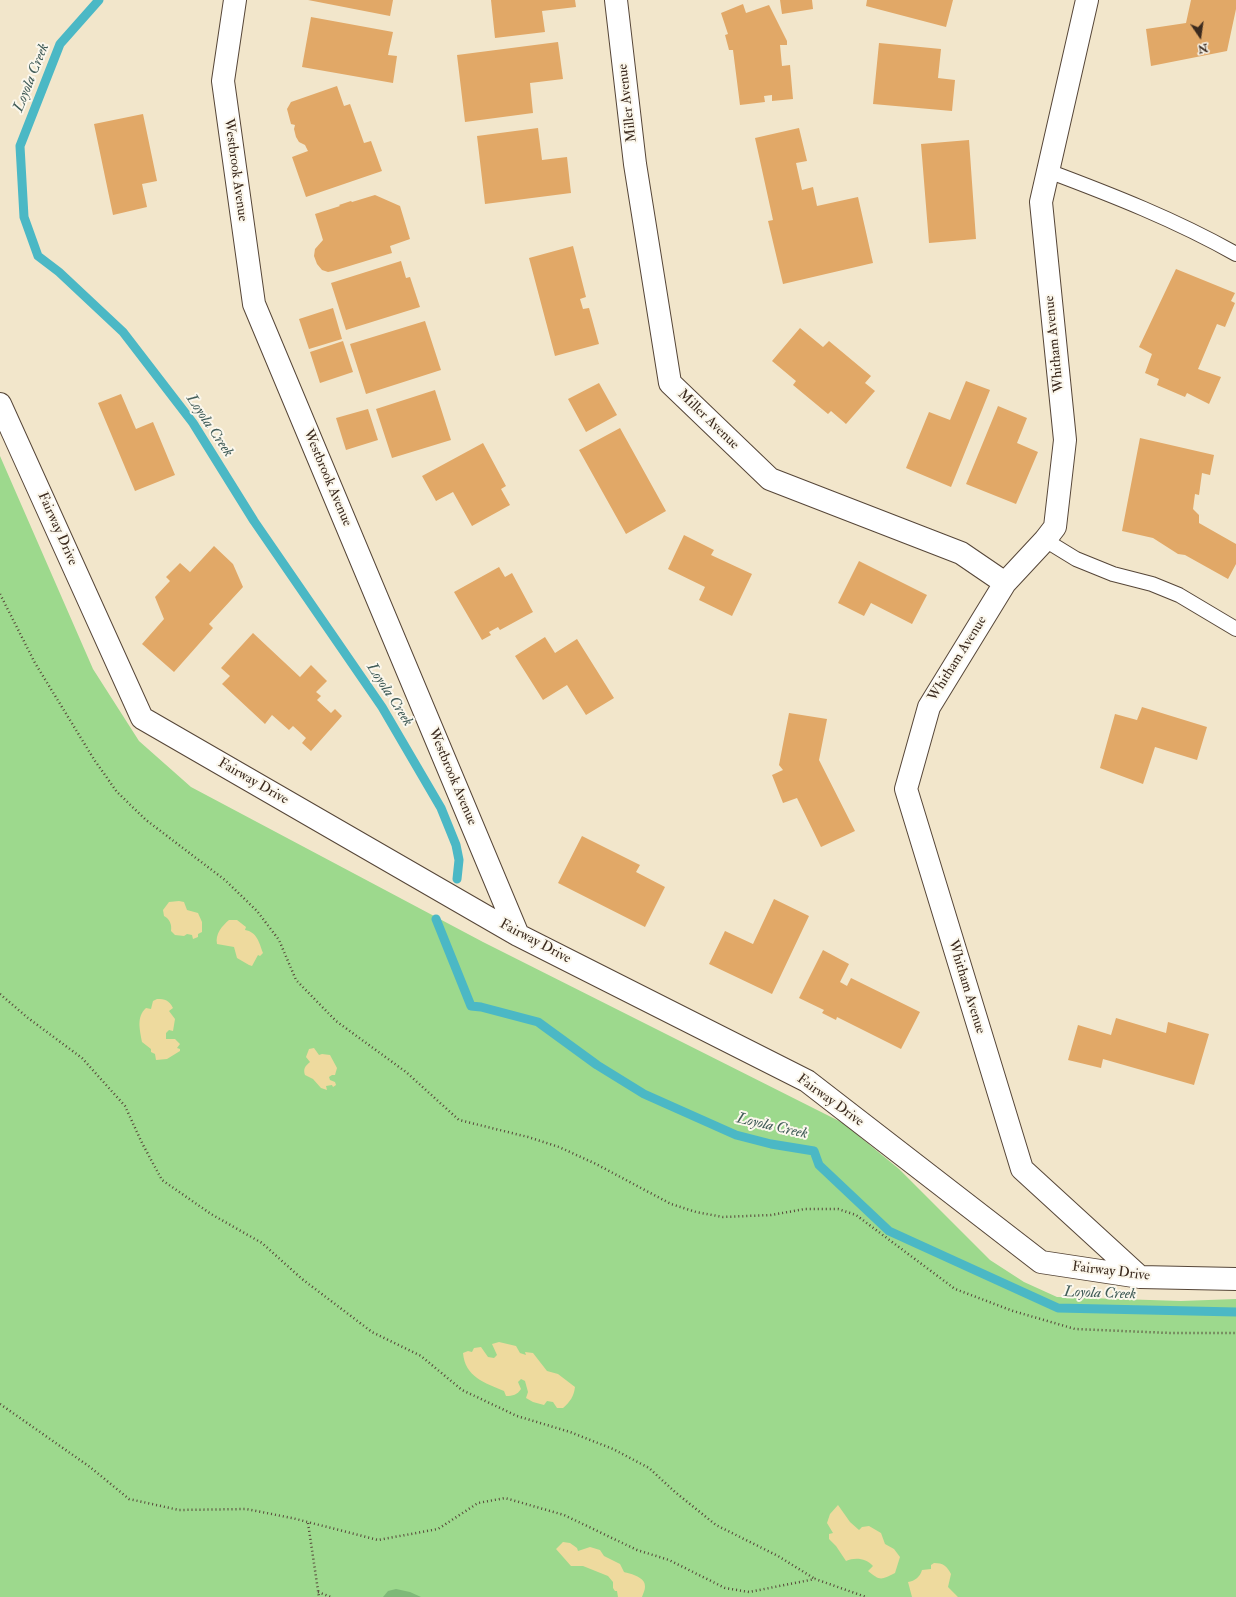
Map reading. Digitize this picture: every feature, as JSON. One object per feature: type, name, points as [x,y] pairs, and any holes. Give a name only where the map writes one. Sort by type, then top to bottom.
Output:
[{"type":"street","name":"Westbrook Avenue","points":[[234,0],[223,82],[254,304],[518,935]]},
{"type":"street","name":"Miller Avenue","points":[[616,0],[635,164],[670,383],[770,479],[961,553],[1006,583]]},
{"type":"street","name":"Whitham Avenue","points":[[1087,0],[1041,202],[1065,440],[1055,527],[1006,583],[929,707],[906,789],[1022,1169],[1140,1277]]},
{"type":"street","name":"Fairway Drive","points":[[0,404],[142,718],[518,935],[807,1081],[1041,1262],[1140,1277],[1236,1279]]},
{"type":"lane","points":[[1048,171],[1122,199],[1176,223],[1236,254]]},
{"type":"lane","points":[[1045,540],[1076,559],[1113,574],[1152,584],[1179,595],[1236,629]]},
{"type":"path","points":[[0,594],[35,663],[95,761],[117,792],[146,820],[225,880],[257,911],[279,940],[296,980],[336,1021],[406,1072],[459,1120],[528,1137],[559,1147],[596,1164],[671,1204],[696,1212],[723,1217],[771,1215],[805,1209],[838,1209],[856,1215],[955,1289],[1013,1311],[1075,1329],[1170,1333],[1236,1333]]},
{"type":"path","points":[[0,994],[28,1018],[82,1058],[125,1106],[142,1143],[162,1180],[211,1214],[262,1243],[302,1278],[372,1332],[421,1356],[462,1390],[517,1416],[570,1432],[613,1449],[649,1468],[675,1492],[716,1525],[778,1556],[815,1580],[866,1597]]},
{"type":"path","points":[[0,1404],[90,1467],[129,1499],[179,1510],[246,1509],[378,1540],[438,1530],[478,1504],[506,1498],[564,1515],[637,1550],[669,1560],[725,1588],[749,1592],[815,1580]]},
{"type":"path","points":[[308,1523],[319,1597]]},
{"type":"path","points":[[318,1592],[331,1597]]},
{"type":"green space","points":[[0,456],[93,669],[139,741],[191,787],[483,942],[843,1123],[899,1169],[990,1260],[1024,1282],[1057,1297],[1181,1301],[1236,1299],[1236,1597],[0,1597]]},
{"type":"green space","points":[[396,1589],[410,1592],[421,1597],[383,1597],[388,1591]]},
{"type":"sand","points":[[169,902],[184,902],[187,910],[198,913],[202,922],[202,932],[198,934],[198,937],[193,939],[192,935],[175,935],[171,931],[170,922],[164,916],[163,910]]},
{"type":"sand","points":[[229,920],[237,920],[246,927],[245,930],[255,935],[259,941],[263,953],[260,956],[258,955],[252,966],[237,958],[234,947],[217,944],[218,934]]},
{"type":"sand","points":[[157,999],[166,1000],[173,1008],[169,1011],[175,1019],[173,1031],[169,1030],[166,1033],[166,1039],[175,1039],[180,1044],[177,1048],[180,1049],[180,1051],[167,1059],[156,1060],[155,1054],[151,1052],[151,1049],[142,1042],[140,1020],[141,1015],[146,1008],[151,1009],[153,1001]]},
{"type":"sand","points":[[314,1048],[319,1055],[330,1055],[337,1068],[335,1075],[329,1077],[330,1080],[335,1082],[336,1085],[333,1087],[332,1085],[326,1086],[327,1090],[321,1088],[313,1079],[305,1075],[305,1068],[310,1062],[306,1057],[309,1049]]},
{"type":"sand","points":[[499,1342],[516,1346],[520,1353],[526,1355],[525,1352],[533,1353],[547,1371],[558,1374],[575,1387],[573,1396],[568,1403],[563,1408],[557,1408],[553,1402],[547,1401],[544,1405],[533,1402],[526,1398],[528,1392],[525,1381],[521,1379],[518,1382],[521,1389],[518,1393],[511,1396],[506,1396],[504,1391],[477,1378],[468,1368],[463,1353],[468,1351],[472,1352],[474,1348],[481,1347],[488,1357],[494,1358],[497,1355],[492,1344]]},
{"type":"sand","points":[[838,1505],[850,1522],[859,1530],[862,1527],[869,1526],[881,1533],[885,1544],[894,1549],[900,1557],[895,1573],[887,1577],[878,1578],[868,1571],[873,1566],[867,1561],[853,1559],[846,1561],[836,1546],[829,1539],[829,1534],[833,1533],[827,1523],[830,1514]]},
{"type":"sand","points":[[563,1542],[570,1543],[577,1548],[578,1551],[590,1547],[600,1550],[604,1556],[620,1564],[624,1572],[641,1578],[645,1584],[642,1597],[618,1597],[617,1591],[613,1588],[613,1582],[608,1576],[583,1566],[571,1566],[556,1549]]},
{"type":"sand","points":[[934,1563],[942,1564],[948,1569],[951,1574],[948,1587],[958,1597],[912,1597],[908,1582],[917,1578],[922,1570],[931,1569],[931,1565]]},
{"type":"building","points":[[308,0],[393,0],[390,16]]},
{"type":"building","points":[[491,0],[575,0],[576,7],[542,11],[545,32],[495,38]]},
{"type":"building","points":[[780,0],[812,0],[813,9],[782,14]]},
{"type":"building","points":[[867,0],[953,0],[946,27],[866,6]]},
{"type":"building","points":[[1191,0],[1236,0],[1236,9],[1227,51],[1151,66],[1146,29],[1186,23]]},
{"type":"building","points":[[743,4],[746,13],[769,5],[787,41],[787,45],[780,45],[782,66],[790,65],[793,99],[772,101],[772,95],[764,96],[765,102],[740,105],[733,50],[729,50],[725,35],[728,34],[721,13]]},
{"type":"building","points":[[311,17],[393,32],[388,55],[397,56],[393,83],[302,67]]},
{"type":"building","points":[[558,42],[563,79],[530,83],[533,113],[465,122],[457,55]]},
{"type":"building","points":[[879,43],[941,49],[938,78],[955,80],[952,111],[873,104]]},
{"type":"building","points":[[337,86],[344,106],[350,104],[364,143],[371,141],[382,171],[306,197],[292,157],[308,151],[305,145],[299,142],[296,137],[294,129],[295,125],[291,124],[287,109],[291,102]]},
{"type":"building","points":[[143,114],[157,181],[142,184],[147,207],[113,215],[94,124]]},
{"type":"building","points":[[538,128],[542,160],[567,157],[571,193],[485,204],[477,136]]},
{"type":"building","points":[[799,128],[807,161],[796,163],[802,190],[813,187],[817,206],[858,197],[873,263],[783,284],[768,221],[773,220],[755,138]]},
{"type":"building","points":[[969,140],[976,239],[929,243],[921,144]]},
{"type":"building","points":[[375,195],[400,206],[410,239],[390,246],[392,253],[333,271],[328,272],[322,270],[317,264],[314,256],[315,249],[323,240],[315,214],[351,201],[352,202]]},
{"type":"building","points":[[573,246],[586,297],[580,299],[583,309],[589,308],[599,344],[555,356],[529,258]]},
{"type":"building","points":[[401,261],[406,278],[410,277],[420,307],[346,330],[331,283]]},
{"type":"building","points":[[1176,269],[1235,293],[1231,301],[1235,303],[1225,327],[1217,324],[1198,369],[1221,377],[1209,404],[1187,393],[1185,397],[1157,385],[1159,379],[1145,373],[1152,354],[1139,347]]},
{"type":"building","points":[[333,308],[342,339],[309,349],[299,319]]},
{"type":"building","points":[[425,321],[441,370],[366,394],[350,344]]},
{"type":"building","points":[[800,328],[823,347],[829,341],[871,376],[865,383],[875,391],[846,424],[831,411],[828,414],[793,385],[796,381],[772,361]]},
{"type":"building","points":[[343,341],[353,372],[320,383],[310,352]]},
{"type":"building","points":[[966,381],[990,390],[951,487],[906,468],[929,412],[950,420]]},
{"type":"building","points":[[599,383],[617,415],[586,432],[568,399]]},
{"type":"building","points":[[435,390],[451,440],[392,458],[376,409]]},
{"type":"building","points":[[121,394],[136,429],[153,422],[175,475],[135,491],[98,403]]},
{"type":"building","points":[[998,406],[1027,418],[1017,443],[1038,452],[1016,504],[966,484]]},
{"type":"building","points":[[368,409],[378,440],[346,450],[336,418]]},
{"type":"building","points":[[620,428],[666,511],[626,534],[579,450]]},
{"type":"building","points":[[1140,438],[1214,455],[1210,475],[1202,473],[1199,495],[1195,494],[1193,509],[1199,515],[1199,523],[1236,544],[1236,564],[1228,579],[1185,555],[1178,554],[1153,538],[1122,531]]},
{"type":"building","points":[[483,443],[506,486],[501,489],[510,505],[472,526],[453,492],[436,501],[422,476]]},
{"type":"building","points":[[684,535],[714,550],[711,555],[752,574],[732,616],[699,600],[705,587],[668,569]]},
{"type":"building","points":[[214,546],[233,564],[243,587],[209,624],[213,628],[174,672],[142,644],[164,619],[155,597],[170,581],[166,577],[180,563],[190,572]]},
{"type":"building","points":[[859,561],[927,595],[912,624],[871,603],[864,616],[838,603]]},
{"type":"building","points":[[499,567],[505,577],[512,573],[533,612],[500,630],[498,627],[489,632],[491,635],[482,640],[454,592]]},
{"type":"building","points":[[253,633],[300,677],[311,665],[327,681],[316,692],[321,696],[317,700],[331,713],[335,709],[342,716],[311,751],[302,743],[306,738],[293,726],[289,730],[272,715],[265,724],[222,684],[230,676],[221,668]]},
{"type":"building","points":[[545,637],[555,653],[577,639],[614,698],[586,715],[567,685],[543,700],[515,656]]},
{"type":"building","points":[[1142,707],[1207,727],[1197,760],[1155,747],[1143,784],[1100,768],[1115,714],[1137,720]]},
{"type":"building","points":[[789,713],[827,719],[819,760],[855,831],[821,847],[797,798],[783,803],[772,775],[783,770],[779,765]]},
{"type":"building","points":[[582,836],[640,865],[636,872],[665,887],[645,927],[558,883]]},
{"type":"building","points":[[774,899],[809,916],[772,994],[709,964],[725,931],[753,944]]},
{"type":"building","points":[[823,950],[849,964],[840,982],[847,986],[851,978],[920,1012],[901,1049],[837,1017],[836,1020],[822,1013],[824,1010],[799,998]]},
{"type":"building","points":[[1116,1018],[1166,1033],[1168,1022],[1209,1034],[1194,1085],[1103,1059],[1101,1068],[1068,1060],[1078,1025],[1111,1035]]},
{"type":"waterway","name":"Loyola Creek","points":[[99,0],[60,44],[20,146],[24,217],[38,256],[59,272],[123,332],[193,423],[254,521],[382,707],[441,808],[456,845],[459,860],[457,879]]},
{"type":"waterway","name":"Loyola Creek","points":[[436,919],[471,1006],[481,1007],[538,1022],[597,1065],[644,1094],[736,1135],[771,1144],[814,1151],[819,1165],[889,1231],[1058,1308],[1236,1312]]}]
